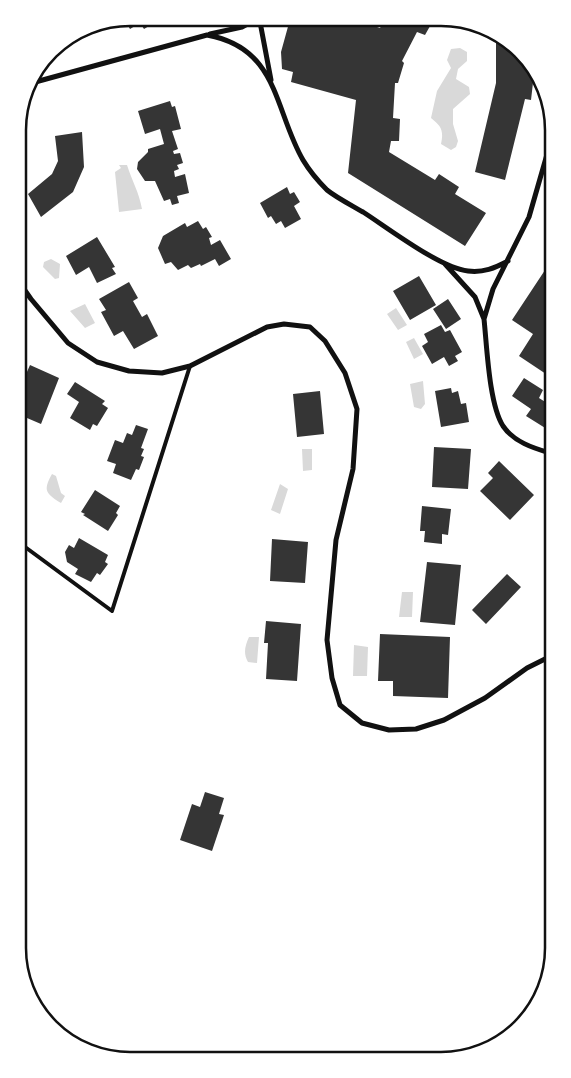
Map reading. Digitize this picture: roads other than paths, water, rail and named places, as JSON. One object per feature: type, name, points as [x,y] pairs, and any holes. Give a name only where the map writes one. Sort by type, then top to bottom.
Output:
[{"type":"street","points":[[38,81],[244,26]]},
{"type":"street","points":[[259,26],[272,83],[303,160],[328,190],[443,262],[467,271],[492,269],[508,261]]},
{"type":"street","points":[[207,35],[227,40],[240,47],[260,64],[272,83]]},
{"type":"street","points":[[484,319],[493,289],[528,217],[545,161]]},
{"type":"street","points":[[443,262],[475,296],[484,319],[495,407],[504,427],[524,445],[545,451]]},
{"type":"street","points":[[26,292],[68,343],[97,362],[129,371],[162,373],[190,366],[267,327],[284,324],[310,327],[325,340],[345,373],[357,409],[353,469],[336,540],[327,640],[332,678],[340,705],[362,723],[389,730],[416,729],[444,720],[485,698],[527,668],[545,659]]},
{"type":"lane","points":[[26,548],[112,611],[190,366]]}]
